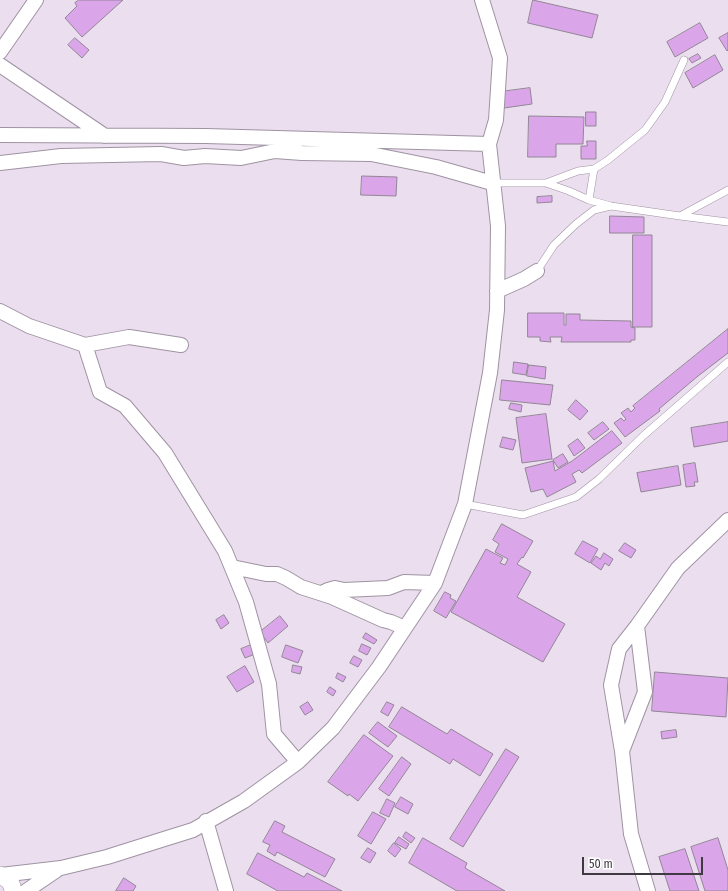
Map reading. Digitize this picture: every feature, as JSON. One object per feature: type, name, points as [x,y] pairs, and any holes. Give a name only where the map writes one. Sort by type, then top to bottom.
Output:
[{"type":"street","points":[[0,52],[36,0]]},
{"type":"street","points":[[0,875],[61,868],[180,834],[193,830],[206,821],[244,801],[298,762],[333,728],[379,667],[435,583],[465,504],[490,373],[497,310],[498,226],[492,183],[489,144],[496,120],[500,58],[482,0]]},
{"type":"street","points":[[0,65],[105,136]]},
{"type":"street","points":[[0,135],[206,136],[489,144]]},
{"type":"street","points":[[0,163],[61,156],[161,154],[184,158],[205,156],[241,158],[275,151],[371,154],[436,167],[492,183]]},
{"type":"street","points":[[497,291],[524,279],[537,271]]},
{"type":"street","points":[[0,310],[29,326],[85,345],[129,337],[181,345]]},
{"type":"street","points":[[85,345],[100,392],[125,406],[165,453],[225,551],[246,602],[268,684],[274,734],[298,762]]},
{"type":"street","points":[[648,891],[631,834],[622,751],[611,685],[619,649],[678,568],[728,520]]},
{"type":"street","points":[[232,567],[266,574],[277,574],[301,587],[322,593],[405,628]]},
{"type":"street","points":[[322,593],[335,588],[344,590],[388,588],[404,582],[435,583]]},
{"type":"street","points":[[622,751],[645,692],[637,626]]},
{"type":"street","points":[[206,821],[226,891]]},
{"type":"street","points":[[26,891],[61,868]]},
{"type":"street","points":[[0,875],[7,879],[12,885],[13,891]]},
{"type":"lane","points":[[546,183],[578,171],[594,169],[608,160],[645,130],[665,102],[684,60]]},
{"type":"lane","points":[[588,200],[594,169]]},
{"type":"lane","points":[[492,183],[546,183],[569,191],[588,200],[611,206],[728,222]]},
{"type":"lane","points":[[680,216],[728,190]]},
{"type":"lane","points":[[537,271],[554,245],[576,224],[594,210],[611,206]]},
{"type":"lane","points":[[465,504],[523,515],[576,497],[728,362]]},
{"type":"building","points":[[79,0],[123,0],[82,37],[65,18],[77,6],[75,3]]},
{"type":"building","points":[[533,0],[598,15],[592,38],[528,23]]},
{"type":"building","points":[[700,23],[708,38],[675,57],[667,42]]},
{"type":"building","points":[[728,33],[728,50],[727,51],[719,38]]},
{"type":"building","points":[[75,38],[89,50],[82,58],[68,45]]},
{"type":"building","points":[[698,54],[701,58],[692,63],[689,59]]},
{"type":"building","points":[[715,55],[723,70],[693,88],[685,73]]},
{"type":"building","points":[[530,88],[532,104],[504,108],[500,92]]},
{"type":"building","points":[[586,112],[596,112],[596,126],[586,126]]},
{"type":"building","points":[[529,116],[584,117],[583,144],[556,144],[556,157],[528,157]]},
{"type":"building","points":[[587,141],[596,141],[596,159],[581,159],[581,146],[587,146]]},
{"type":"building","points":[[362,176],[397,177],[396,196],[361,195]]},
{"type":"building","points":[[552,196],[552,202],[537,203],[537,197]]},
{"type":"building","points":[[610,216],[644,217],[644,233],[610,233]]},
{"type":"building","points":[[633,235],[652,235],[652,327],[633,327]]},
{"type":"building","points":[[528,313],[564,313],[564,325],[566,325],[566,314],[580,314],[580,320],[631,321],[631,327],[635,328],[635,340],[631,340],[631,342],[561,342],[562,337],[550,337],[551,342],[540,341],[540,337],[528,337]]},
{"type":"building","points":[[728,329],[728,353],[659,409],[660,411],[625,437],[614,423],[621,418],[624,421],[626,419],[621,413],[628,408],[631,412],[635,408],[633,406]]},
{"type":"building","points":[[514,362],[528,364],[526,375],[513,373]]},
{"type":"building","points":[[529,365],[546,367],[545,379],[527,376]]},
{"type":"building","points":[[502,380],[553,385],[550,405],[500,400]]},
{"type":"building","points":[[576,400],[588,411],[580,420],[568,410]]},
{"type":"building","points":[[511,403],[522,405],[521,412],[509,409]]},
{"type":"building","points":[[546,414],[552,459],[522,463],[516,418]]},
{"type":"building","points":[[603,422],[609,429],[594,440],[588,433]]},
{"type":"building","points":[[728,422],[728,441],[694,447],[691,428]]},
{"type":"building","points":[[612,431],[622,443],[582,473],[579,470],[572,474],[576,482],[547,497],[543,489],[531,492],[525,468],[553,461],[555,471],[572,461]]},
{"type":"building","points":[[503,437],[516,440],[513,450],[500,447]]},
{"type":"building","points":[[578,439],[585,448],[574,456],[568,446]]},
{"type":"building","points":[[563,454],[568,462],[558,468],[553,460]]},
{"type":"building","points":[[695,463],[698,482],[694,482],[695,486],[686,487],[683,465]]},
{"type":"building","points":[[678,466],[681,485],[641,492],[637,473]]},
{"type":"building","points":[[502,524],[533,541],[523,558],[522,557],[517,564],[531,572],[517,597],[565,624],[543,662],[451,612],[486,549],[503,558],[500,563],[505,565],[508,559],[495,552],[499,544],[493,540]]},
{"type":"building","points":[[583,541],[598,549],[590,563],[575,554]]},
{"type":"building","points":[[625,543],[636,550],[631,558],[619,551]]},
{"type":"building","points":[[604,553],[613,559],[609,566],[605,563],[601,570],[591,563],[596,556],[600,559]]},
{"type":"building","points":[[445,592],[451,595],[450,598],[456,601],[446,618],[434,611]]},
{"type":"building","points":[[224,615],[229,623],[221,629],[216,620]]},
{"type":"building","points":[[280,616],[288,626],[268,643],[260,632]]},
{"type":"building","points":[[366,633],[377,640],[374,644],[363,638]]},
{"type":"building","points":[[362,644],[371,648],[367,655],[359,651]]},
{"type":"building","points":[[251,645],[255,654],[245,658],[241,649]]},
{"type":"building","points":[[286,645],[303,651],[298,663],[282,657]]},
{"type":"building","points":[[354,656],[362,660],[358,667],[350,663]]},
{"type":"building","points":[[293,665],[302,667],[300,674],[292,672]]},
{"type":"building","points":[[245,666],[254,682],[237,692],[227,677]]},
{"type":"building","points":[[655,672],[728,678],[726,717],[652,711]]},
{"type":"building","points":[[338,673],[346,677],[343,682],[336,678]]},
{"type":"building","points":[[330,687],[336,691],[333,696],[327,692]]},
{"type":"building","points":[[308,702],[313,710],[305,715],[300,707]]},
{"type":"building","points":[[387,702],[394,705],[388,716],[381,712]]},
{"type":"building","points":[[402,707],[447,734],[451,729],[493,754],[480,776],[453,759],[450,764],[389,727]]},
{"type":"building","points":[[378,722],[397,736],[388,747],[369,733]]},
{"type":"building","points":[[676,730],[677,737],[662,739],[661,732]]},
{"type":"building","points":[[364,735],[393,756],[358,801],[328,782]]},
{"type":"building","points":[[506,749],[519,757],[463,847],[450,839]]},
{"type":"building","points":[[402,757],[411,764],[389,796],[379,789]]},
{"type":"building","points":[[401,797],[413,804],[408,814],[395,807]]},
{"type":"building","points":[[387,799],[395,803],[389,817],[380,813]]},
{"type":"building","points":[[373,812],[386,819],[371,844],[358,836]]},
{"type":"building","points":[[275,821],[285,826],[282,832],[335,859],[325,877],[277,852],[275,856],[267,851],[270,845],[263,842]]},
{"type":"building","points":[[406,832],[415,838],[411,843],[403,837]]},
{"type":"building","points":[[399,837],[409,844],[406,849],[395,843]]},
{"type":"building","points":[[423,838],[467,863],[465,868],[505,891],[457,891],[409,863]]},
{"type":"building","points":[[718,838],[728,870],[728,891],[705,891],[691,847]]},
{"type":"building","points":[[394,843],[401,849],[395,857],[388,851]]},
{"type":"building","points":[[368,848],[376,853],[370,863],[361,858]]},
{"type":"building","points":[[685,849],[699,891],[670,891],[659,857]]},
{"type":"building","points":[[258,853],[304,877],[307,873],[342,891],[278,891],[247,874]]},
{"type":"building","points":[[124,878],[136,886],[133,891],[116,891]]}]
